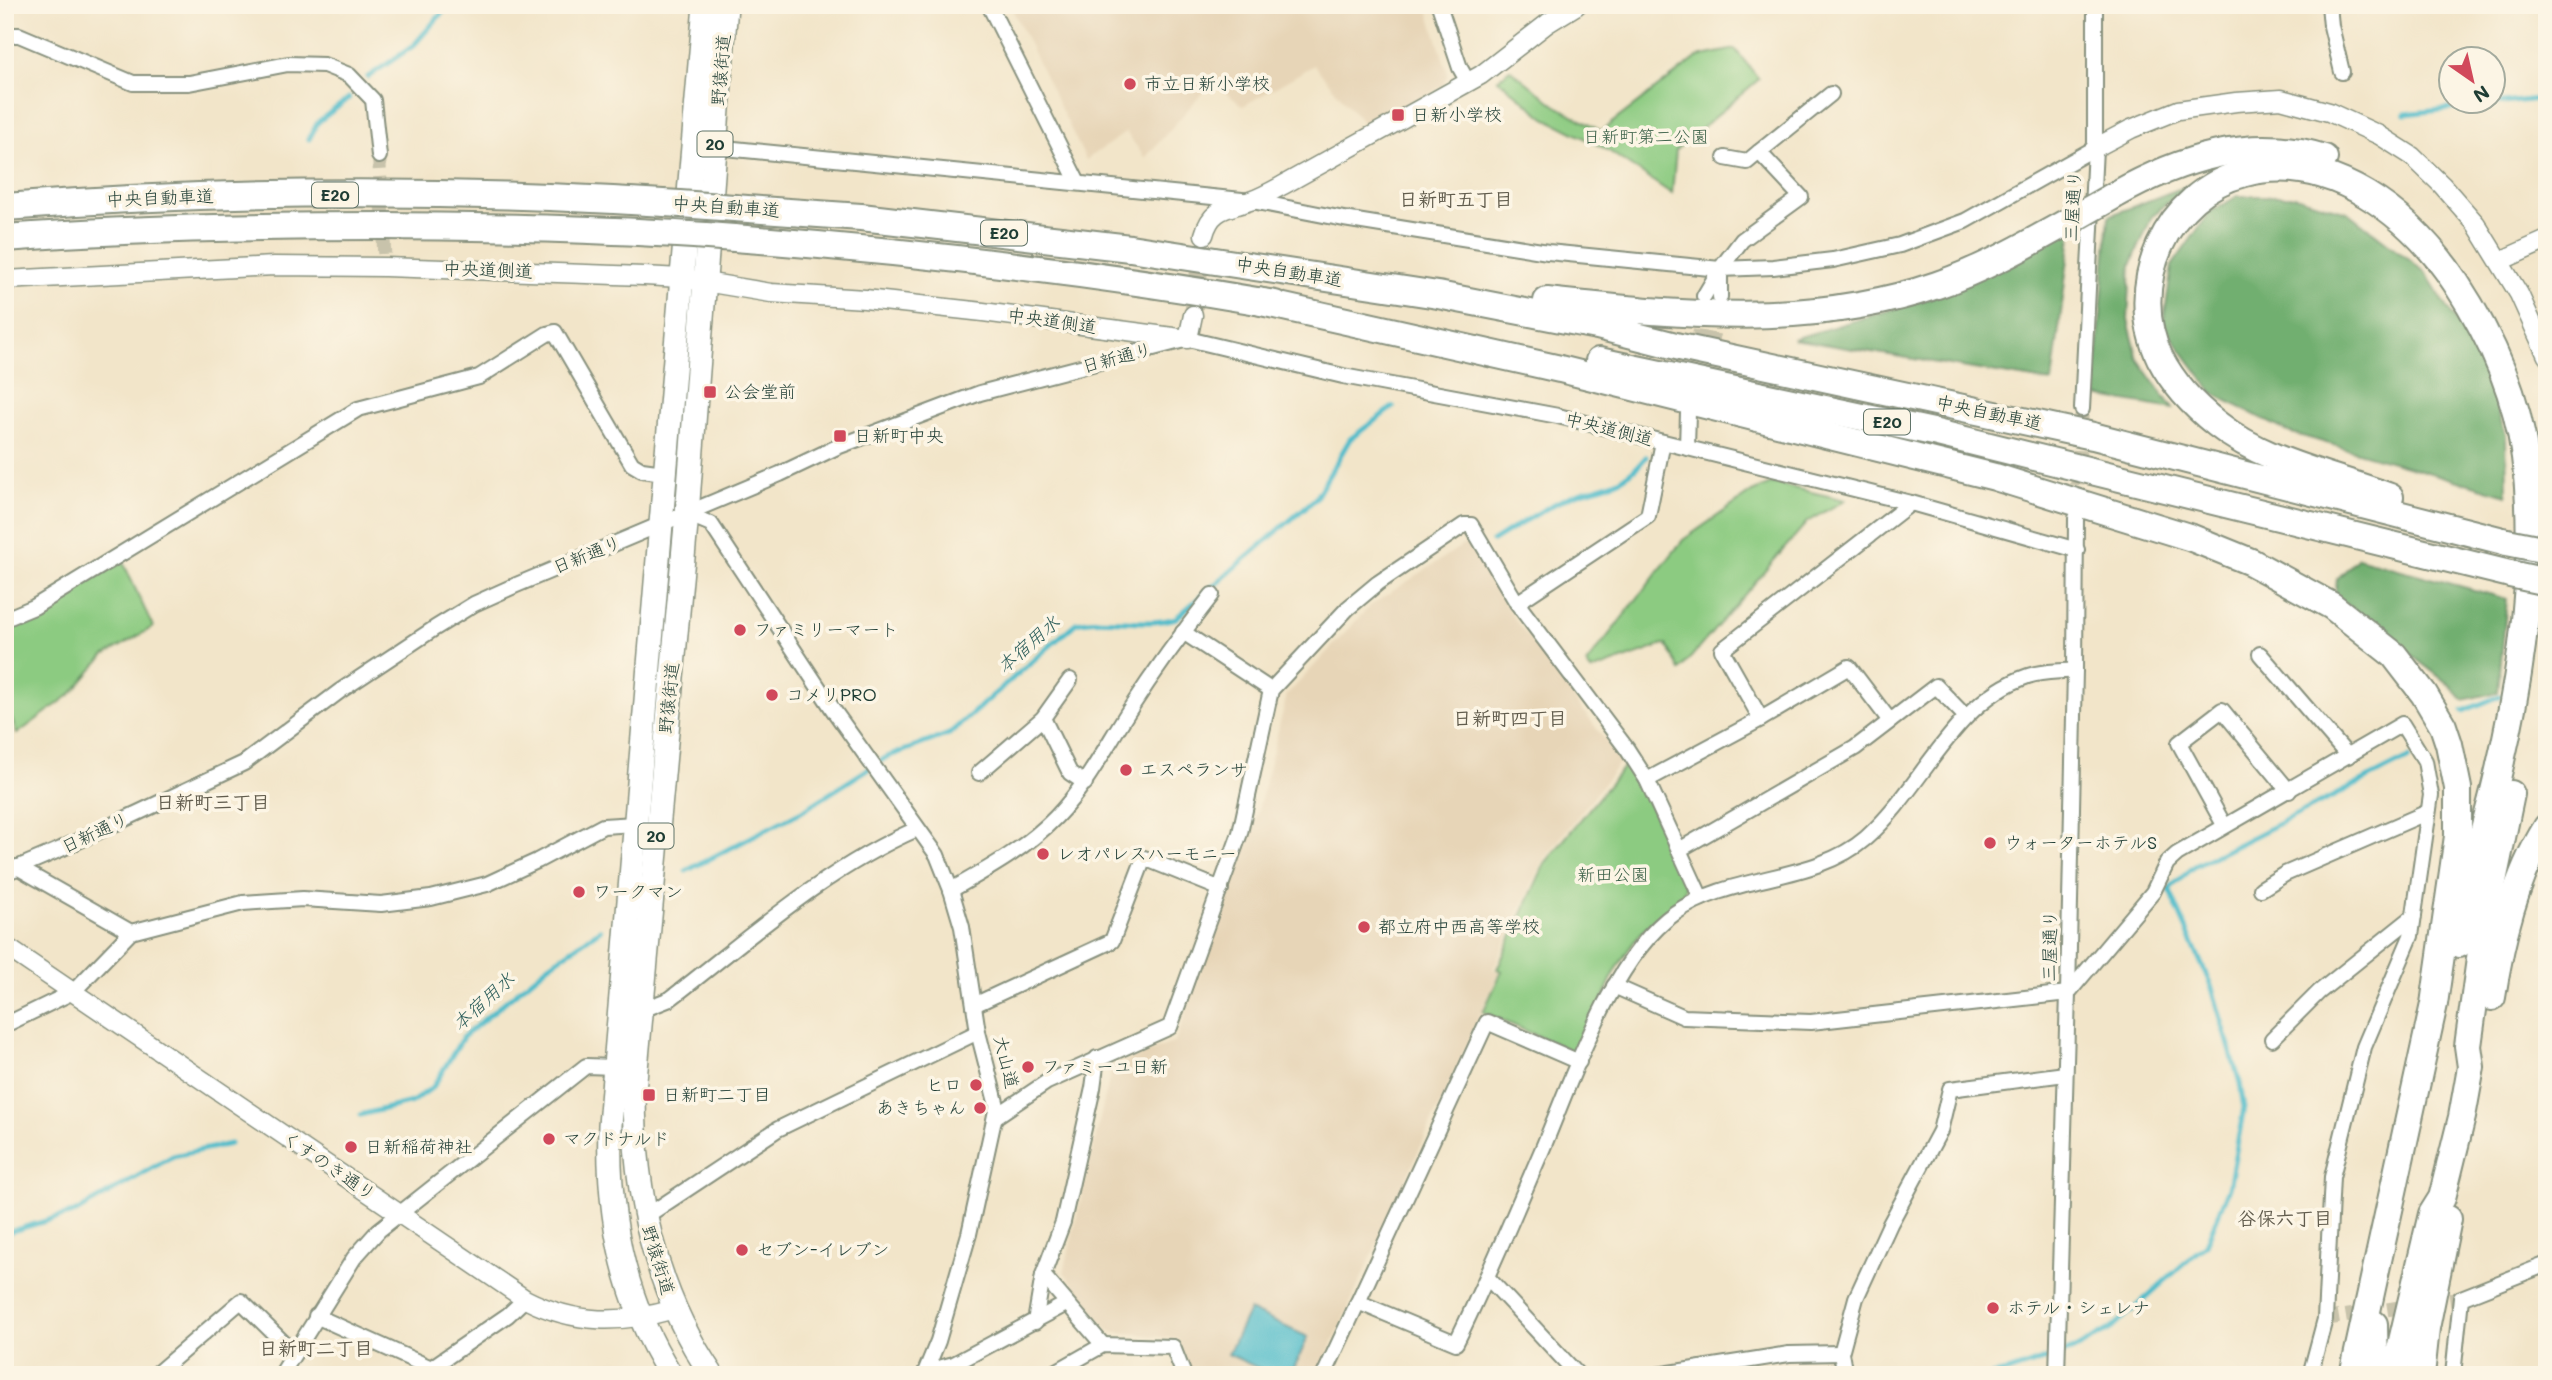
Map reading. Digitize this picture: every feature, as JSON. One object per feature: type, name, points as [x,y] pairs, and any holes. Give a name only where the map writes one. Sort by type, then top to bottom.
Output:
[{"type":"highway","points":[[1273,269],[1677,314],[1776,315],[1861,305],[1936,286],[2022,248],[2169,168],[2221,152],[2256,148],[2284,149],[2332,160],[2384,187],[2430,226],[2481,294],[2515,358],[2529,404],[2540,457],[2546,510],[2545,559],[2534,670],[2486,915],[2468,1046],[2471,1068],[2462,1117],[2442,1198],[2432,1214],[2394,1375]]},
{"type":"highway","points":[[2434,1004],[2459,943],[2499,771],[2522,645],[2529,558],[2528,492],[2525,455],[2511,395],[2485,332],[2447,269],[2424,242],[2375,200],[2350,185],[2318,173],[2270,168],[2242,173],[2193,200],[2175,219],[2156,252],[2149,276],[2148,308],[2151,333],[2160,357],[2172,378],[2192,402],[2218,425],[2252,447],[2508,542]]},
{"type":"highway","name":"中央自動車道","points":[[5,207],[176,197],[486,195],[734,208],[902,222],[1130,248],[1438,296],[1597,326],[1680,347],[2093,436],[2547,550]]},
{"type":"highway","name":"中央自動車道","points":[[5,238],[176,228],[315,226],[662,232],[913,254],[1126,280],[1563,354],[1797,402],[1947,435],[2547,582]]},
{"type":"highway","points":[[1257,301],[1560,369],[1995,477],[2223,550],[2251,562],[2332,606],[2376,639],[2406,669],[2437,713],[2455,763],[2458,836],[2434,1004],[2353,1375]]},
{"type":"highway","points":[[2471,1068],[2484,1046],[2497,967],[2520,880],[2547,827]]},
{"type":"highway","points":[[2421,1375],[2426,1328],[2448,1217],[2442,1198]]},
{"type":"highway","points":[[2372,1286],[2375,1375]]},
{"type":"main road","name":"野猿街道","points":[[671,1375],[643,1318],[623,1267],[611,1203],[609,1165],[614,1067],[705,5]]},
{"type":"main road","name":"野猿街道","points":[[712,1375],[688,1339],[675,1309],[662,1276],[645,1217],[636,1164],[634,1091],[650,892],[687,514],[726,5]]},
{"type":"street","points":[[989,5],[1078,183]]},
{"type":"street","points":[[1439,5],[1460,68],[1468,82]]},
{"type":"street","points":[[1204,235],[1215,214],[1227,207],[1252,201],[1468,82],[1577,5]]},
{"type":"street","name":"三屋通り","points":[[2082,409],[2095,148],[2095,5]]},
{"type":"street","points":[[2329,5],[2342,72]]},
{"type":"street","points":[[5,35],[19,35],[133,83],[189,83],[288,64],[324,65],[349,75],[373,100],[379,156]]},
{"type":"street","points":[[1726,158],[1747,162],[1831,94]]},
{"type":"street","points":[[715,147],[1252,201],[1344,219],[1548,252],[1720,269],[1773,267],[1821,261],[1900,245],[1965,221],[2131,129],[2178,110],[2281,99],[2329,112],[2379,135],[2413,156],[2476,225],[2519,294],[2547,356]]},
{"type":"street","points":[[1704,296],[1742,240],[1801,197],[1759,152]]},
{"type":"street","points":[[2500,261],[2547,240]]},
{"type":"street","name":"中央道側道","points":[[5,280],[274,266],[385,267],[681,278],[771,293],[865,299],[984,312],[1188,339],[1334,374],[1558,416],[1911,503],[2077,550]]},
{"type":"street","points":[[1720,269],[1720,297]]},
{"type":"street","points":[[1188,339],[1193,315]]},
{"type":"street","points":[[5,619],[34,607],[358,409],[479,377],[547,334],[555,332],[632,464],[642,470],[664,473]]},
{"type":"street","name":"日新通り","points":[[11,870],[244,763],[340,691],[474,604],[837,447],[980,393],[1188,339]]},
{"type":"street","points":[[1686,448],[1692,413]]},
{"type":"street","points":[[1517,603],[1648,516],[1663,442]]},
{"type":"street","points":[[1761,719],[1722,650],[1911,503]]},
{"type":"street","name":"大山道","points":[[687,514],[711,524],[834,711],[937,855],[962,927],[978,1032],[997,1107],[969,1234],[926,1373]]},
{"type":"street","name":"三屋通り","points":[[2057,1372],[2068,993],[2076,518]]},
{"type":"street","points":[[995,1117],[1047,1082],[1170,1027],[1240,833],[1271,690],[1348,608],[1378,583],[1464,525],[1471,525],[1517,603],[1627,748],[1647,780],[1701,898]]},
{"type":"street","points":[[951,890],[1027,842],[1055,817],[1085,783],[1127,714],[1212,595]]},
{"type":"street","points":[[1183,632],[1271,690]]},
{"type":"street","points":[[2260,654],[2348,756]]},
{"type":"street","points":[[1647,780],[1761,719],[1849,667],[1890,721]]},
{"type":"street","points":[[1359,1302],[1456,1343],[1488,1278],[1614,986],[1651,932],[1676,912],[1701,898],[1722,889],[1822,863],[1864,840],[1884,820],[1966,717],[1987,696],[2031,675],[2075,670]]},
{"type":"street","points":[[979,773],[1044,719],[1070,680]]},
{"type":"street","points":[[1679,850],[1855,748],[1936,686],[1966,717]]},
{"type":"street","points":[[2224,825],[2179,743],[2222,710],[2289,791]]},
{"type":"street","points":[[1044,719],[1070,773],[1085,783]]},
{"type":"street","points":[[1614,986],[1684,1017],[1811,1022],[2068,993],[2153,892],[2167,863],[2177,854],[2402,724],[2425,761],[2431,795],[2414,916],[2411,936],[2364,1047],[2332,1177],[2325,1319],[2310,1375]]},
{"type":"street","points":[[2260,889],[2285,874],[2428,812]]},
{"type":"street","points":[[5,1025],[73,992],[131,932],[243,903],[303,899],[381,904],[431,898],[487,884],[603,826],[635,824]]},
{"type":"street","points":[[642,1010],[670,999],[824,880],[880,845],[917,829]]},
{"type":"street","points":[[974,1005],[1112,941],[1144,858],[1221,889]]},
{"type":"street","points":[[11,870],[131,932]]},
{"type":"street","points":[[2272,1039],[2319,992],[2414,916]]},
{"type":"street","name":"くすのき通り","points":[[5,946],[526,1299],[564,1315],[604,1320],[643,1318],[675,1309]]},
{"type":"street","points":[[1324,1375],[1487,1022],[1579,1062]]},
{"type":"street","points":[[645,1217],[778,1129],[978,1032]]},
{"type":"street","points":[[1035,1322],[1043,1275],[1063,1222],[1093,1088],[1097,1058]]},
{"type":"street","points":[[281,1375],[354,1258],[379,1230],[586,1066],[614,1067]]},
{"type":"street","points":[[1845,1375],[1841,1353],[1856,1297],[1890,1224],[1940,1131],[1950,1089],[2065,1074]]},
{"type":"street","points":[[2453,1375],[2460,1298],[2547,1264]]},
{"type":"street","points":[[1043,1275],[1103,1345]]},
{"type":"street","points":[[1488,1278],[1578,1375]]},
{"type":"street","points":[[317,1316],[434,1372],[526,1299]]},
{"type":"street","points":[[155,1375],[241,1301],[294,1353]]},
{"type":"street","points":[[926,1373],[954,1364],[1066,1304]]},
{"type":"street","points":[[1050,1375],[1103,1345],[1173,1347],[1184,1375]]},
{"type":"street","points":[[1657,1375],[1789,1354],[1841,1353]]},
{"type":"shaded area","name":"市立日新小学校","points":[[1010,5],[1420,5],[1427,7],[1448,74],[1443,86],[1369,130],[1314,65],[1243,106],[1212,82],[1145,158],[1126,132],[1086,160]]},
{"type":"shaded area","name":"都立府中西高等学校","points":[[1466,543],[1513,617],[1621,761],[1542,862],[1493,969],[1499,972],[1318,1375],[1198,1374],[1188,1367],[1178,1339],[1109,1331],[1064,1272],[1112,1067],[1175,1042],[1256,818],[1287,695],[1370,606]]},
{"type":"green space","name":"日新町第二公園","points":[[1735,49],[1759,79],[1676,150],[1672,194],[1606,149],[1545,118],[1498,79],[1510,69],[1555,105],[1601,131],[1698,57]]},
{"type":"green space","points":[[2189,185],[2152,216],[2131,265],[2128,320],[2138,359],[2173,409],[2094,396],[2109,216]]},
{"type":"green space","points":[[2238,196],[2295,196],[2347,212],[2425,272],[2483,371],[2506,435],[2507,495],[2288,432],[2214,394],[2163,325],[2172,266],[2210,212]]},
{"type":"green space","points":[[2072,228],[2052,382],[1793,339],[1930,298]]},
{"type":"green space","points":[[1773,483],[1845,500],[1807,522],[1680,670],[1666,644],[1591,671],[1586,664],[1683,540],[1752,492]]},
{"type":"green space","points":[[2358,558],[2507,599],[2498,692],[2463,700],[2451,686],[2335,596],[2337,579]]},
{"type":"green space","points":[[123,562],[153,627],[104,656],[71,694],[17,734],[5,700],[5,626]]},
{"type":"green space","name":"新田公園","points":[[1629,760],[1686,882],[1683,898],[1656,918],[1632,945],[1612,977],[1584,1046],[1572,1051],[1483,1012],[1502,971],[1497,969],[1545,863]]},
{"type":"water","points":[[1249,1310],[1308,1337],[1291,1375],[1273,1375],[1228,1354]]},
{"type":"waterway","points":[[368,77],[413,46],[449,5]]},
{"type":"waterway","points":[[309,139],[318,122],[349,98]]},
{"type":"waterway","name":"本宿用水","points":[[2405,114],[2547,98]]},
{"type":"waterway","name":"本宿用水","points":[[686,871],[804,810],[887,757],[949,734],[1076,623],[1101,620],[1151,622],[1176,618],[1315,499],[1350,439],[1393,407]]},
{"type":"waterway","points":[[1493,541],[1560,501],[1615,482],[1646,457]]},
{"type":"waterway","points":[[2463,711],[2500,696]]},
{"type":"waterway","points":[[1992,1375],[2077,1348],[2112,1328],[2206,1244],[2229,1188],[2244,1108],[2240,1083],[2212,988],[2169,889],[2195,866],[2409,758]]},
{"type":"waterway","name":"本宿用水","points":[[360,1115],[412,1102],[433,1087],[463,1037],[548,966],[600,930]]},
{"type":"waterway","name":"本宿用水","points":[[5,1233],[76,1212],[173,1156],[230,1144]]},
{"type":"tunnel","points":[[379,156],[385,267]]},
{"type":"tunnel","points":[[1193,315],[1202,249]]},
{"type":"tunnel","points":[[1692,386],[1703,309]]},
{"type":"tunnel","points":[[1702,388],[1718,309]]},
{"type":"tunnel","points":[[2076,506],[2082,409]]},
{"type":"tunnel","points":[[2325,1319],[2461,1298]]},
{"type":"place","name":"市立日新小学校","points":[[1130,84]]},
{"type":"place","name":"日新小学校","points":[[1398,115]]},
{"type":"place","name":"公会堂前","points":[[710,392]]},
{"type":"place","name":"日新町中央","points":[[840,436]]},
{"type":"place","name":"ファミリーマート","points":[[740,630]]},
{"type":"place","name":"コメリPRO","points":[[772,695]]},
{"type":"place","name":"エスペランサ","points":[[1126,770]]},
{"type":"place","name":"ウォーターホテルS","points":[[1990,843]]},
{"type":"place","name":"レオパレスハーモニー","points":[[1043,854]]},
{"type":"place","name":"ワークマン","points":[[579,892]]},
{"type":"place","name":"都立府中西高等学校","points":[[1364,927]]},
{"type":"place","name":"ファミーユ日新","points":[[1028,1067]]},
{"type":"place","name":"ヒロ","points":[[976,1085]]},
{"type":"place","name":"日新町二丁目","points":[[649,1095]]},
{"type":"place","name":"あきちゃん","points":[[980,1108]]},
{"type":"place","name":"マクドナルド","points":[[549,1139]]},
{"type":"place","name":"日新稲荷神社","points":[[351,1147]]},
{"type":"place","name":"セブン-イレブン","points":[[742,1250]]},
{"type":"place","name":"ホテル・シェレナ","points":[[1993,1308]]},
{"type":"district","name":"日新町五丁目","points":[[1456,199]]},
{"type":"district","name":"日新町四丁目","points":[[1510,718]]},
{"type":"district","name":"日新町三丁目","points":[[213,802]]},
{"type":"district","name":"谷保六丁目","points":[[2285,1218]]},
{"type":"district","name":"日新町二丁目","points":[[316,1348]]}]
